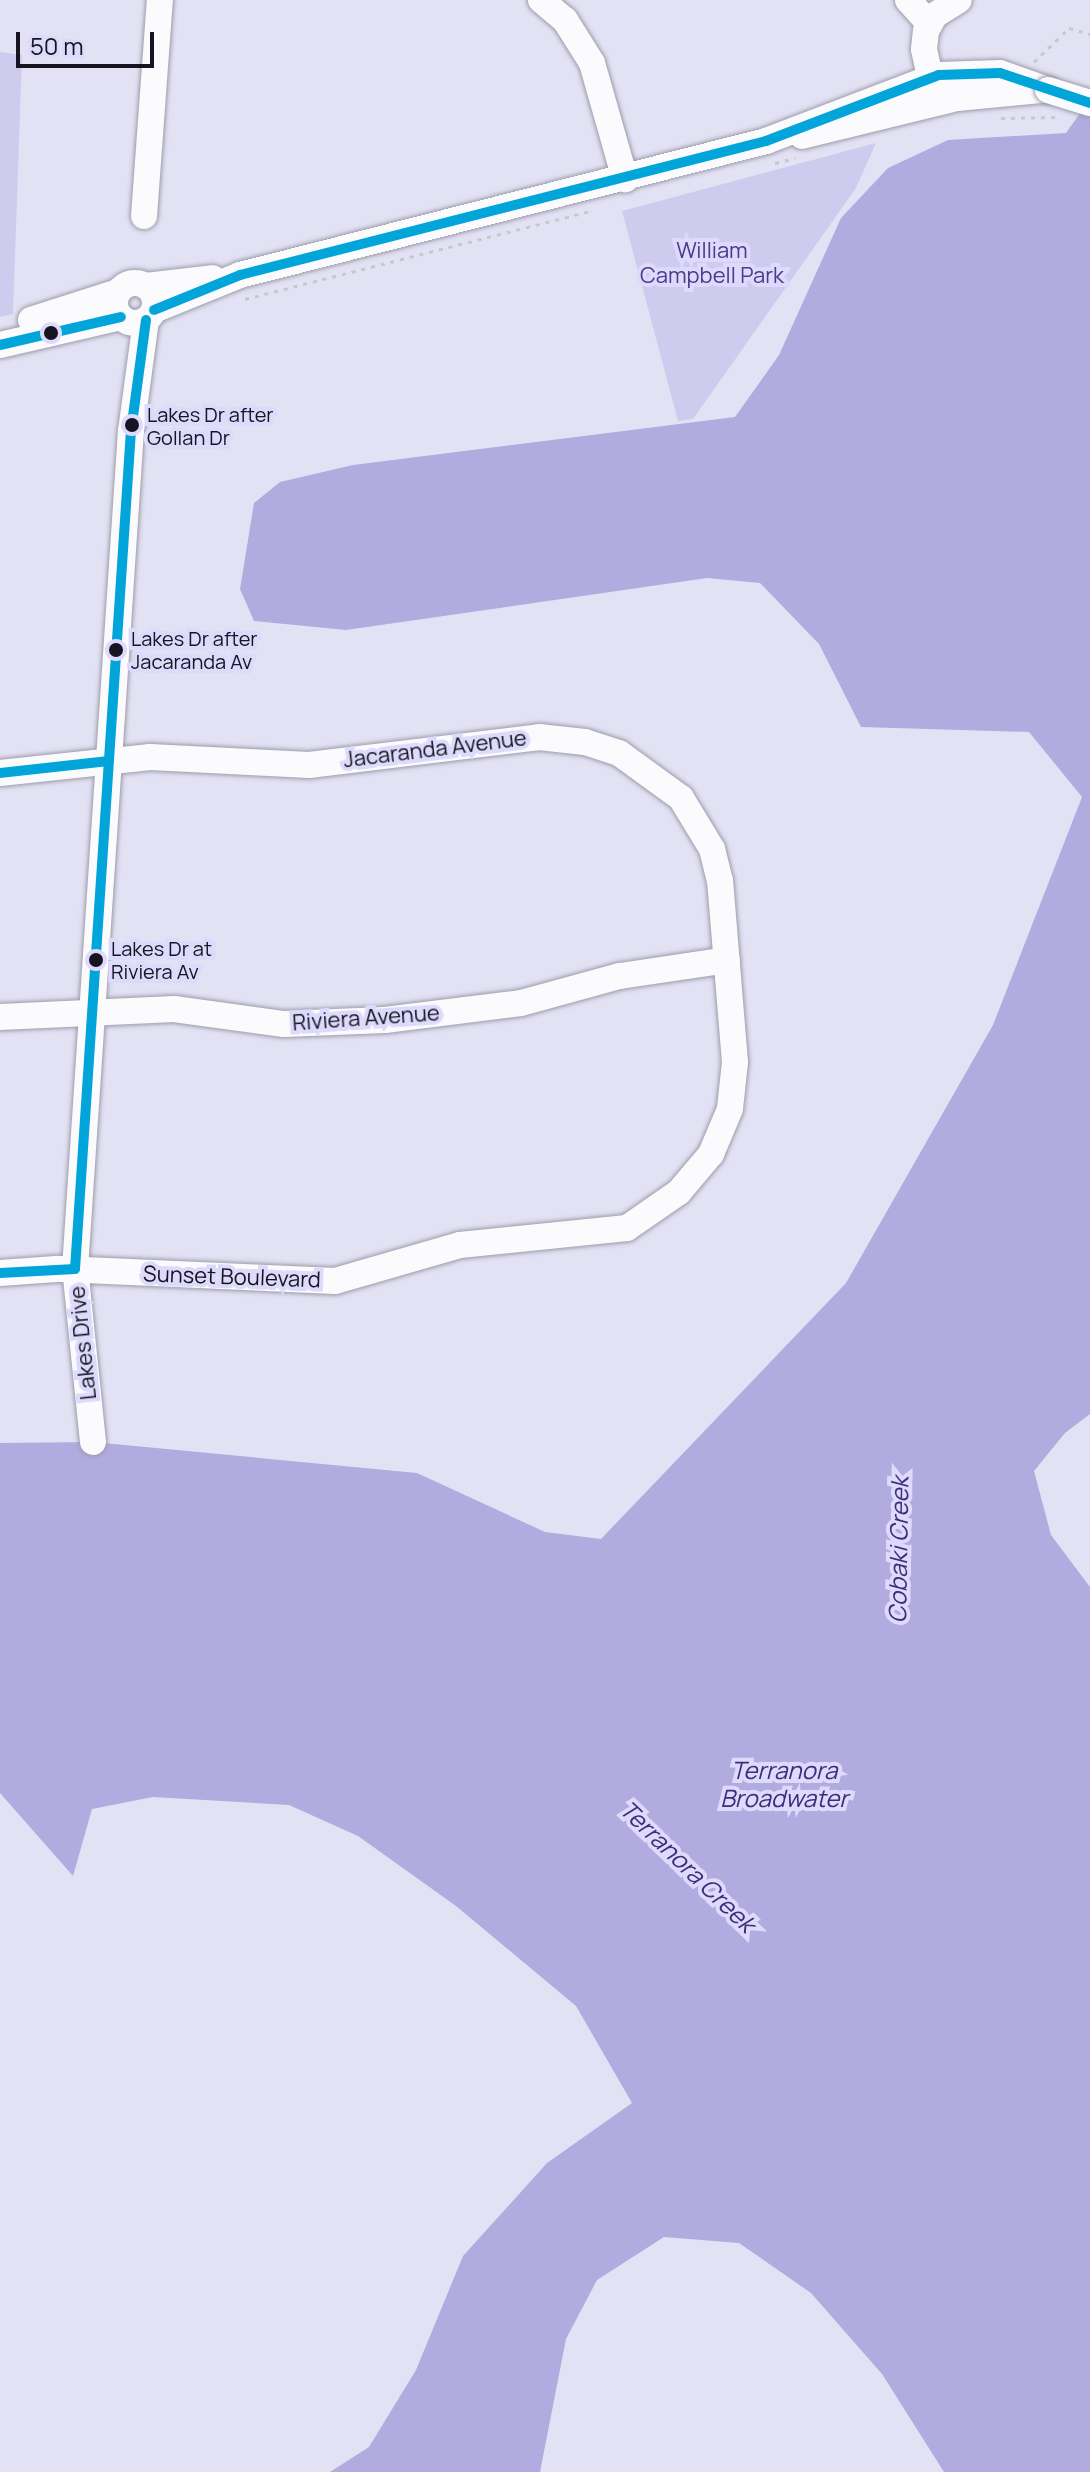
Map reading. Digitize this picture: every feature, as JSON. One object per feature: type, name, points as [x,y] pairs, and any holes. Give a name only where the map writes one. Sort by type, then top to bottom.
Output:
[{"type":"street","points":[[144,216],[160,0]]},
{"type":"street","points":[[541,0],[565,20],[592,63],[625,179]]},
{"type":"street","points":[[908,0],[929,23]]},
{"type":"street","points":[[933,90],[924,49],[929,23],[959,0]]},
{"type":"street","points":[[0,327],[241,288],[625,179],[764,153],[836,131],[933,90],[1041,79],[1090,103]]},
{"type":"street","points":[[0,345],[135,307]]},
{"type":"street","name":"Lakes Drive","points":[[93,1442],[75,1269],[131,431],[135,307]]},
{"type":"street","name":"Jacaranda Avenue","points":[[0,773],[150,757],[309,765],[539,737],[604,747],[666,784],[704,831],[720,880],[727,960]]},
{"type":"street","name":"Riviera Avenue","points":[[0,1017],[174,1009],[284,1024],[385,1020],[521,1003],[620,976],[727,960]]},
{"type":"street","name":"Sunset Boulevard","points":[[0,1273],[75,1269],[335,1281],[460,1245],[627,1228],[679,1192],[724,1129],[735,1062],[727,960]]},
{"type":"path","points":[[1041,79],[1034,61],[1069,28],[1090,34]]},
{"type":"path","points":[[992,117],[1036,121],[1061,115]]},
{"type":"path","points":[[764,153],[804,156]]},
{"type":"path","points":[[241,288],[602,207]]},
{"type":"green space","points":[[0,52],[22,55],[13,314],[0,317]]},
{"type":"green space","name":"William Campbell Park","points":[[876,143],[856,188],[693,419],[678,421],[622,211]]},
{"type":"water","name":"Terranora Broadwater","points":[[1090,99],[1090,1414],[1065,1433],[1034,1471],[1051,1535],[1090,1587],[1090,2472],[944,2472],[882,2374],[811,2293],[739,2243],[664,2237],[597,2280],[566,2339],[540,2472],[330,2472],[369,2447],[416,2370],[463,2256],[547,2163],[632,2103],[576,2006],[456,1906],[358,1836],[289,1805],[153,1797],[92,1809],[73,1876],[0,1793],[0,1443],[93,1442],[417,1473],[545,1532],[601,1539],[846,1283],[993,1025],[1082,797],[1029,732],[861,727],[819,644],[760,583],[707,578],[346,630],[254,621],[240,589],[254,503],[280,482],[353,465],[735,417],[779,355],[841,218],[888,168],[948,140],[1066,133]]},
{"type":"transit line","points":[[154,310],[240,275],[766,141],[939,75],[1000,73],[1090,103]]},
{"type":"transit line","points":[[0,345],[121,317]]},
{"type":"transit line","points":[[75,1269],[131,431],[146,320]]},
{"type":"transit line","points":[[0,773],[108,761]]},
{"type":"transit line","points":[[0,1273],[75,1269]]},
{"type":"place","name":"Lakes Dr after Gollan Dr","points":[[132,425]]},
{"type":"place","name":"Lakes Dr after Jacaranda Av","points":[[116,650]]},
{"type":"place","name":"Lakes Dr at Riviera Av","points":[[96,960]]},
{"type":"water label","name":"Cobaki Creek","points":[[898,1550]]},
{"type":"water label","name":"Terranora Creek","points":[[688,1866]]}]
